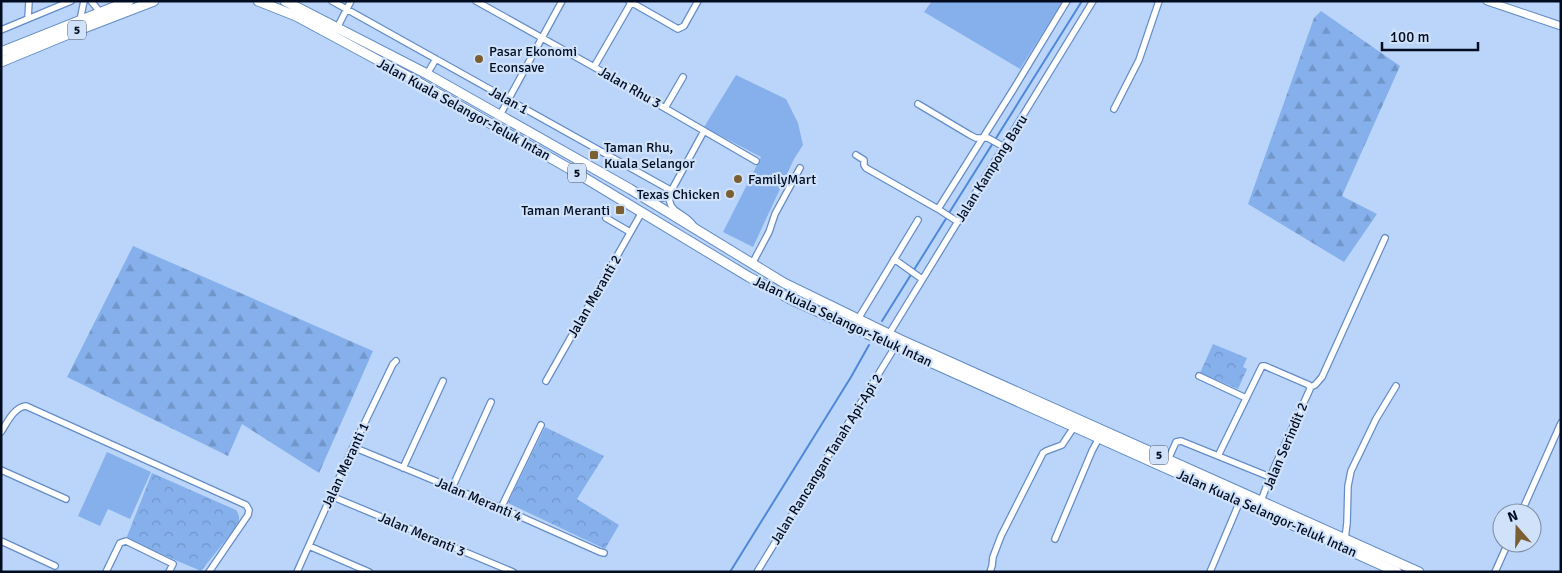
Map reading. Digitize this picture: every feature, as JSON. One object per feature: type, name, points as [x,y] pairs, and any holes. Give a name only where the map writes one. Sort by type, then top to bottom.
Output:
[{"type":"highway","name":"5","points":[[1,52],[129,1]]},
{"type":"highway","name":"5","points":[[1,62],[154,1]]},
{"type":"highway","name":"Jalan Kuala Selangor-Teluk Intan","points":[[258,1],[296,16],[487,121],[749,277],[792,300],[1397,572]]},
{"type":"highway","name":"Jalan Kuala Selangor-Teluk Intan","points":[[285,1],[427,74],[500,115],[696,229],[784,283],[889,334],[1419,572]]},
{"type":"street","points":[[28,18],[29,1]]},
{"type":"street","points":[[1,30],[71,1]]},
{"type":"street","points":[[80,20],[84,1]]},
{"type":"street","points":[[91,1],[100,12]]},
{"type":"street","name":"Jalan 1","points":[[332,1],[670,193]]},
{"type":"street","points":[[332,36],[352,1]]},
{"type":"street","name":"Jalan Rhu 3","points":[[476,1],[756,161]]},
{"type":"street","points":[[500,115],[562,1]]},
{"type":"street","points":[[594,67],[630,2],[680,29],[684,26],[698,1]]},
{"type":"street","points":[[938,209],[985,138],[1067,1]]},
{"type":"street","name":"Jalan Kampong Baru","points":[[889,334],[958,222],[1001,145],[1093,1]]},
{"type":"street","points":[[1114,109],[1139,60],[1159,1]]},
{"type":"street","points":[[1487,1],[1561,26]]},
{"type":"street","points":[[427,74],[436,59]]},
{"type":"street","points":[[665,108],[683,77]]},
{"type":"street","points":[[918,104],[970,135],[985,138],[1001,145]]},
{"type":"street","points":[[696,229],[689,219],[669,205],[670,193],[704,131]]},
{"type":"street","points":[[856,155],[864,160],[866,168],[958,222]]},
{"type":"street","points":[[752,264],[769,232],[775,214],[800,168]]},
{"type":"street","points":[[630,190],[648,194],[658,199],[670,193]]},
{"type":"street","name":"Jalan Meranti 2","points":[[546,380],[642,212]]},
{"type":"street","points":[[606,218],[630,232]]},
{"type":"street","points":[[858,319],[918,220]]},
{"type":"street","points":[[1310,387],[1316,385],[1322,377],[1385,238]]},
{"type":"street","points":[[894,259],[922,279]]},
{"type":"street","name":"Jalan Rancangan Tanah Api-Api 2","points":[[757,572],[895,347]]},
{"type":"street","name":"Jalan Meranti 1","points":[[297,572],[353,448],[396,361]]},
{"type":"street","name":"Jalan Serindit 2","points":[[1246,398],[1262,366],[1308,384],[1310,387],[1261,501]]},
{"type":"street","points":[[1200,376],[1246,398],[1218,456]]},
{"type":"street","points":[[403,468],[443,381]]},
{"type":"street","points":[[1345,539],[1348,486],[1351,471],[1376,419],[1396,386]]},
{"type":"street","points":[[452,488],[492,402]]},
{"type":"street","points":[[1,432],[17,409],[26,406],[246,505],[249,510],[248,516],[209,572]]},
{"type":"street","points":[[1525,503],[1561,423]]},
{"type":"street","points":[[501,508],[542,425]]},
{"type":"street","points":[[990,572],[992,557],[1000,536],[1043,453],[1062,445],[1074,427]]},
{"type":"street","points":[[1055,538],[1099,438]]},
{"type":"street","points":[[1168,460],[1176,442],[1179,441],[1270,477]]},
{"type":"street","name":"Jalan Meranti 4","points":[[353,448],[501,508],[600,552],[604,552]]},
{"type":"street","points":[[1,470],[66,499]]},
{"type":"street","name":"Jalan Meranti 3","points":[[331,496],[513,572]]},
{"type":"street","points":[[1210,572],[1240,501]]},
{"type":"street","points":[[1,541],[55,566]]},
{"type":"street","points":[[106,572],[115,551],[123,541],[172,564],[169,572]]},
{"type":"street","points":[[309,546],[358,570],[369,572]]},
{"type":"street","points":[[1495,572],[1504,553]]},
{"type":"green space","points":[[932,1],[1063,1],[1020,69],[924,12]]},
{"type":"green space","points":[[1321,11],[1400,66],[1342,196],[1377,214],[1344,262],[1248,204],[1314,18]]},
{"type":"green space","points":[[736,75],[786,99],[798,123],[803,145],[794,159],[753,247],[723,232],[761,157],[704,127]]},
{"type":"green space","points":[[133,246],[373,351],[319,473],[242,424],[228,456],[67,377]]},
{"type":"green space","points":[[1213,344],[1247,358],[1243,367],[1247,369],[1238,389],[1200,373]]},
{"type":"green space","points":[[545,427],[604,456],[577,499],[619,525],[605,549],[508,503]]},
{"type":"green space","points":[[107,452],[151,472],[130,519],[108,509],[100,526],[78,516]]},
{"type":"green space","points":[[152,473],[237,512],[239,521],[237,526],[201,571],[126,539]]},
{"type":"waterway","points":[[949,213],[1082,1]]},
{"type":"waterway","points":[[882,321],[947,217]]},
{"type":"waterway","points":[[730,572],[869,345]]},
{"type":"place","name":"Pasar Ekonomi Econsave","points":[[479,59]]},
{"type":"place","name":"Taman Rhu, Kuala Selangor","points":[[594,155]]},
{"type":"place","name":"FamilyMart","points":[[738,179]]},
{"type":"place","name":"Texas Chicken","points":[[730,194]]},
{"type":"place","name":"Taman Meranti","points":[[620,210]]}]
